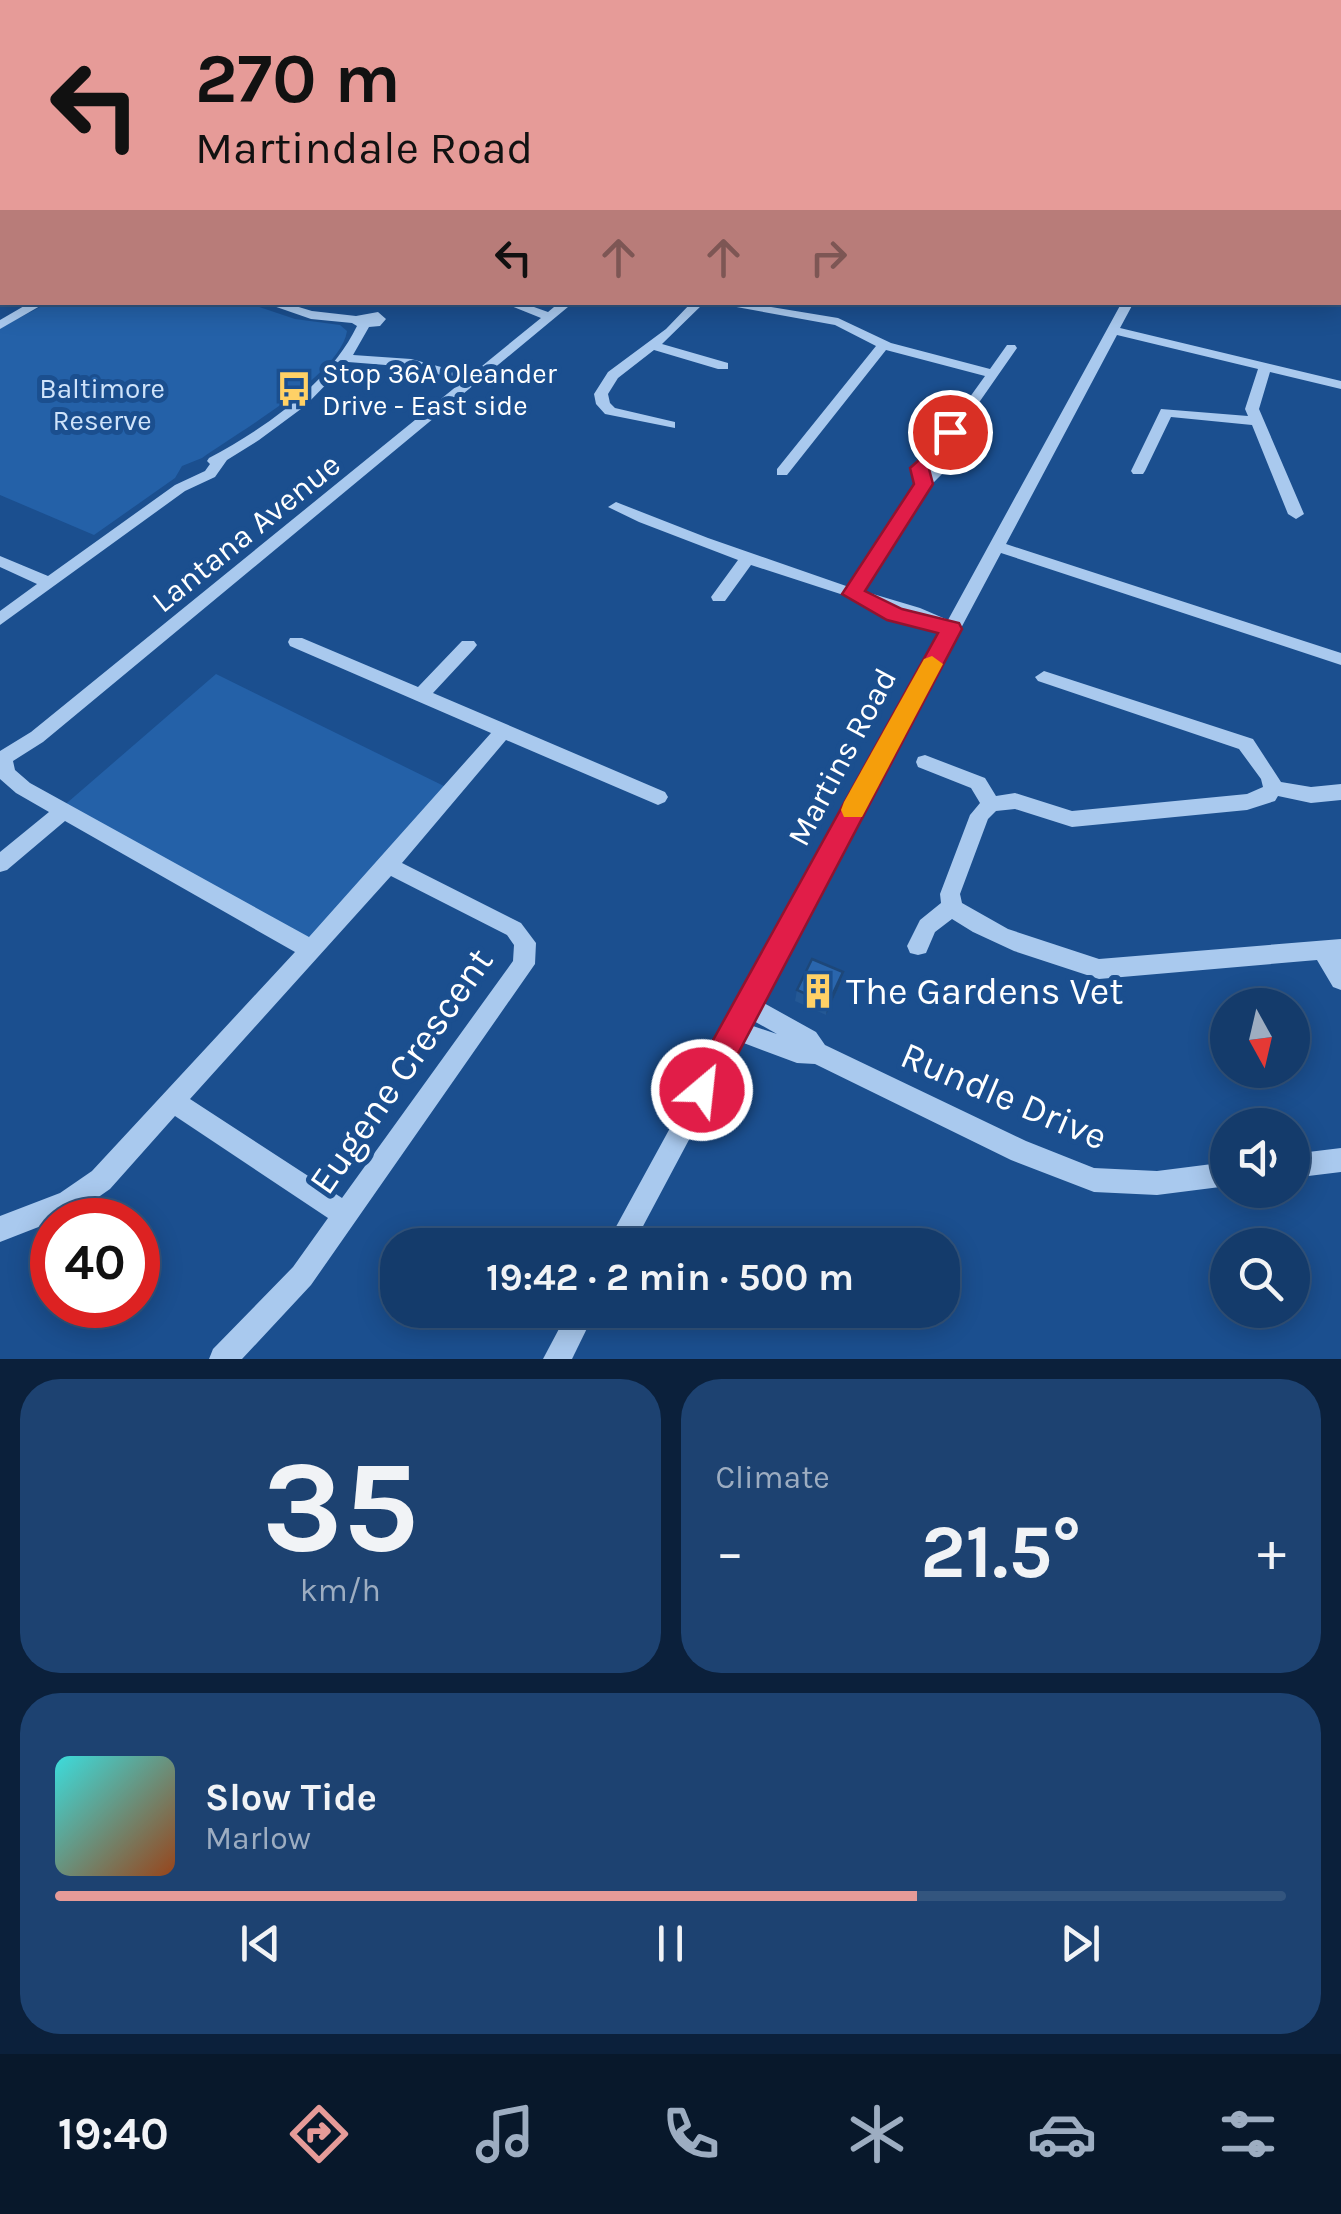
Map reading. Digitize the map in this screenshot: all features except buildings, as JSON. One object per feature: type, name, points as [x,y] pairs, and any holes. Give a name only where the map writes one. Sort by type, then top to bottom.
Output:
[{"type":"street","points":[[0,325],[36,305]]},
{"type":"street","points":[[0,619],[180,488],[210,474],[222,457],[315,389],[347,358],[371,314],[311,315],[278,305]]},
{"type":"street","points":[[516,305],[551,317]]},
{"type":"street","name":"Lantana Avenue","points":[[2,759],[37,738],[565,305]]},
{"type":"street","points":[[670,425],[610,411],[601,400],[605,383],[654,346],[696,305]]},
{"type":"street","points":[[733,305],[838,322],[884,344],[994,374]]},
{"type":"street","name":"Martins Road","points":[[628,1228],[1126,305]]},
{"type":"street","points":[[0,312],[14,317]]},
{"type":"street","points":[[1113,330],[1341,385]]},
{"type":"street","points":[[782,472],[884,344]]},
{"type":"street","points":[[654,346],[723,366]]},
{"type":"street","points":[[853,594],[923,484],[936,473],[934,457],[1011,348]]},
{"type":"street","points":[[347,358],[411,364],[474,380]]},
{"type":"street","points":[[1265,367],[1252,401],[1256,421],[1296,514]]},
{"type":"street","points":[[1138,471],[1163,414],[1169,410],[1256,421]]},
{"type":"street","points":[[616,507],[876,602],[895,615],[952,629]]},
{"type":"street","points":[[996,546],[1341,659]]},
{"type":"street","points":[[718,597],[748,558]]},
{"type":"street","points":[[0,561],[49,583]]},
{"type":"street","points":[[296,642],[658,797]]},
{"type":"street","points":[[421,696],[468,645]]},
{"type":"street","points":[[952,906],[952,883],[980,814],[991,804],[1015,800],[1072,819],[1247,802],[1268,796],[1272,788],[1270,777],[1246,744],[1044,676]]},
{"type":"street","points":[[0,1229],[68,1202],[101,1180],[175,1103],[503,731]]},
{"type":"street","points":[[2,759],[12,781],[310,950]]},
{"type":"street","points":[[925,762],[978,783],[991,804]]},
{"type":"street","points":[[1272,788],[1310,795],[1341,792]]},
{"type":"street","points":[[0,864],[64,811]]},
{"type":"street","name":"Eugene Crescent","points":[[223,1359],[302,1276],[526,958],[525,943],[514,929],[388,865]]},
{"type":"street","points":[[918,946],[927,926],[952,906]]},
{"type":"street","points":[[952,906],[973,922],[1099,970],[1332,949],[1341,980]]},
{"type":"street","name":"Rundle Drive","points":[[748,1006],[808,1040],[816,1053]]},
{"type":"street","name":"Rundle Drive","points":[[735,1030],[797,1052],[816,1053],[1020,1151],[1094,1180],[1147,1183],[1210,1176]]},
{"type":"street","points":[[175,1103],[346,1214]]},
{"type":"street","points":[[1310,1164],[1341,1160]]},
{"type":"street","points":[[557,1359],[574,1328]]},
{"type":"green space","name":"Baltimore Reserve","points":[[44,305],[253,305],[295,319],[340,325],[347,331],[340,348],[308,383],[202,458],[182,466],[175,478],[94,535],[0,495],[0,328]]},
{"type":"green space","points":[[216,674],[452,790],[310,949],[60,809]]},
{"type":"slow traffic","points":[[853,810],[932,664]]},
{"type":"place","name":"Stop 36A Oleander Drive - East side","points":[[294,389]]},
{"type":"place","name":"The Gardens Vet","points":[[818,991]]},
{"type":"route","points":[[702,1090],[952,629],[895,615],[876,602],[853,594],[923,484],[920,468],[934,457],[950,432]]}]
